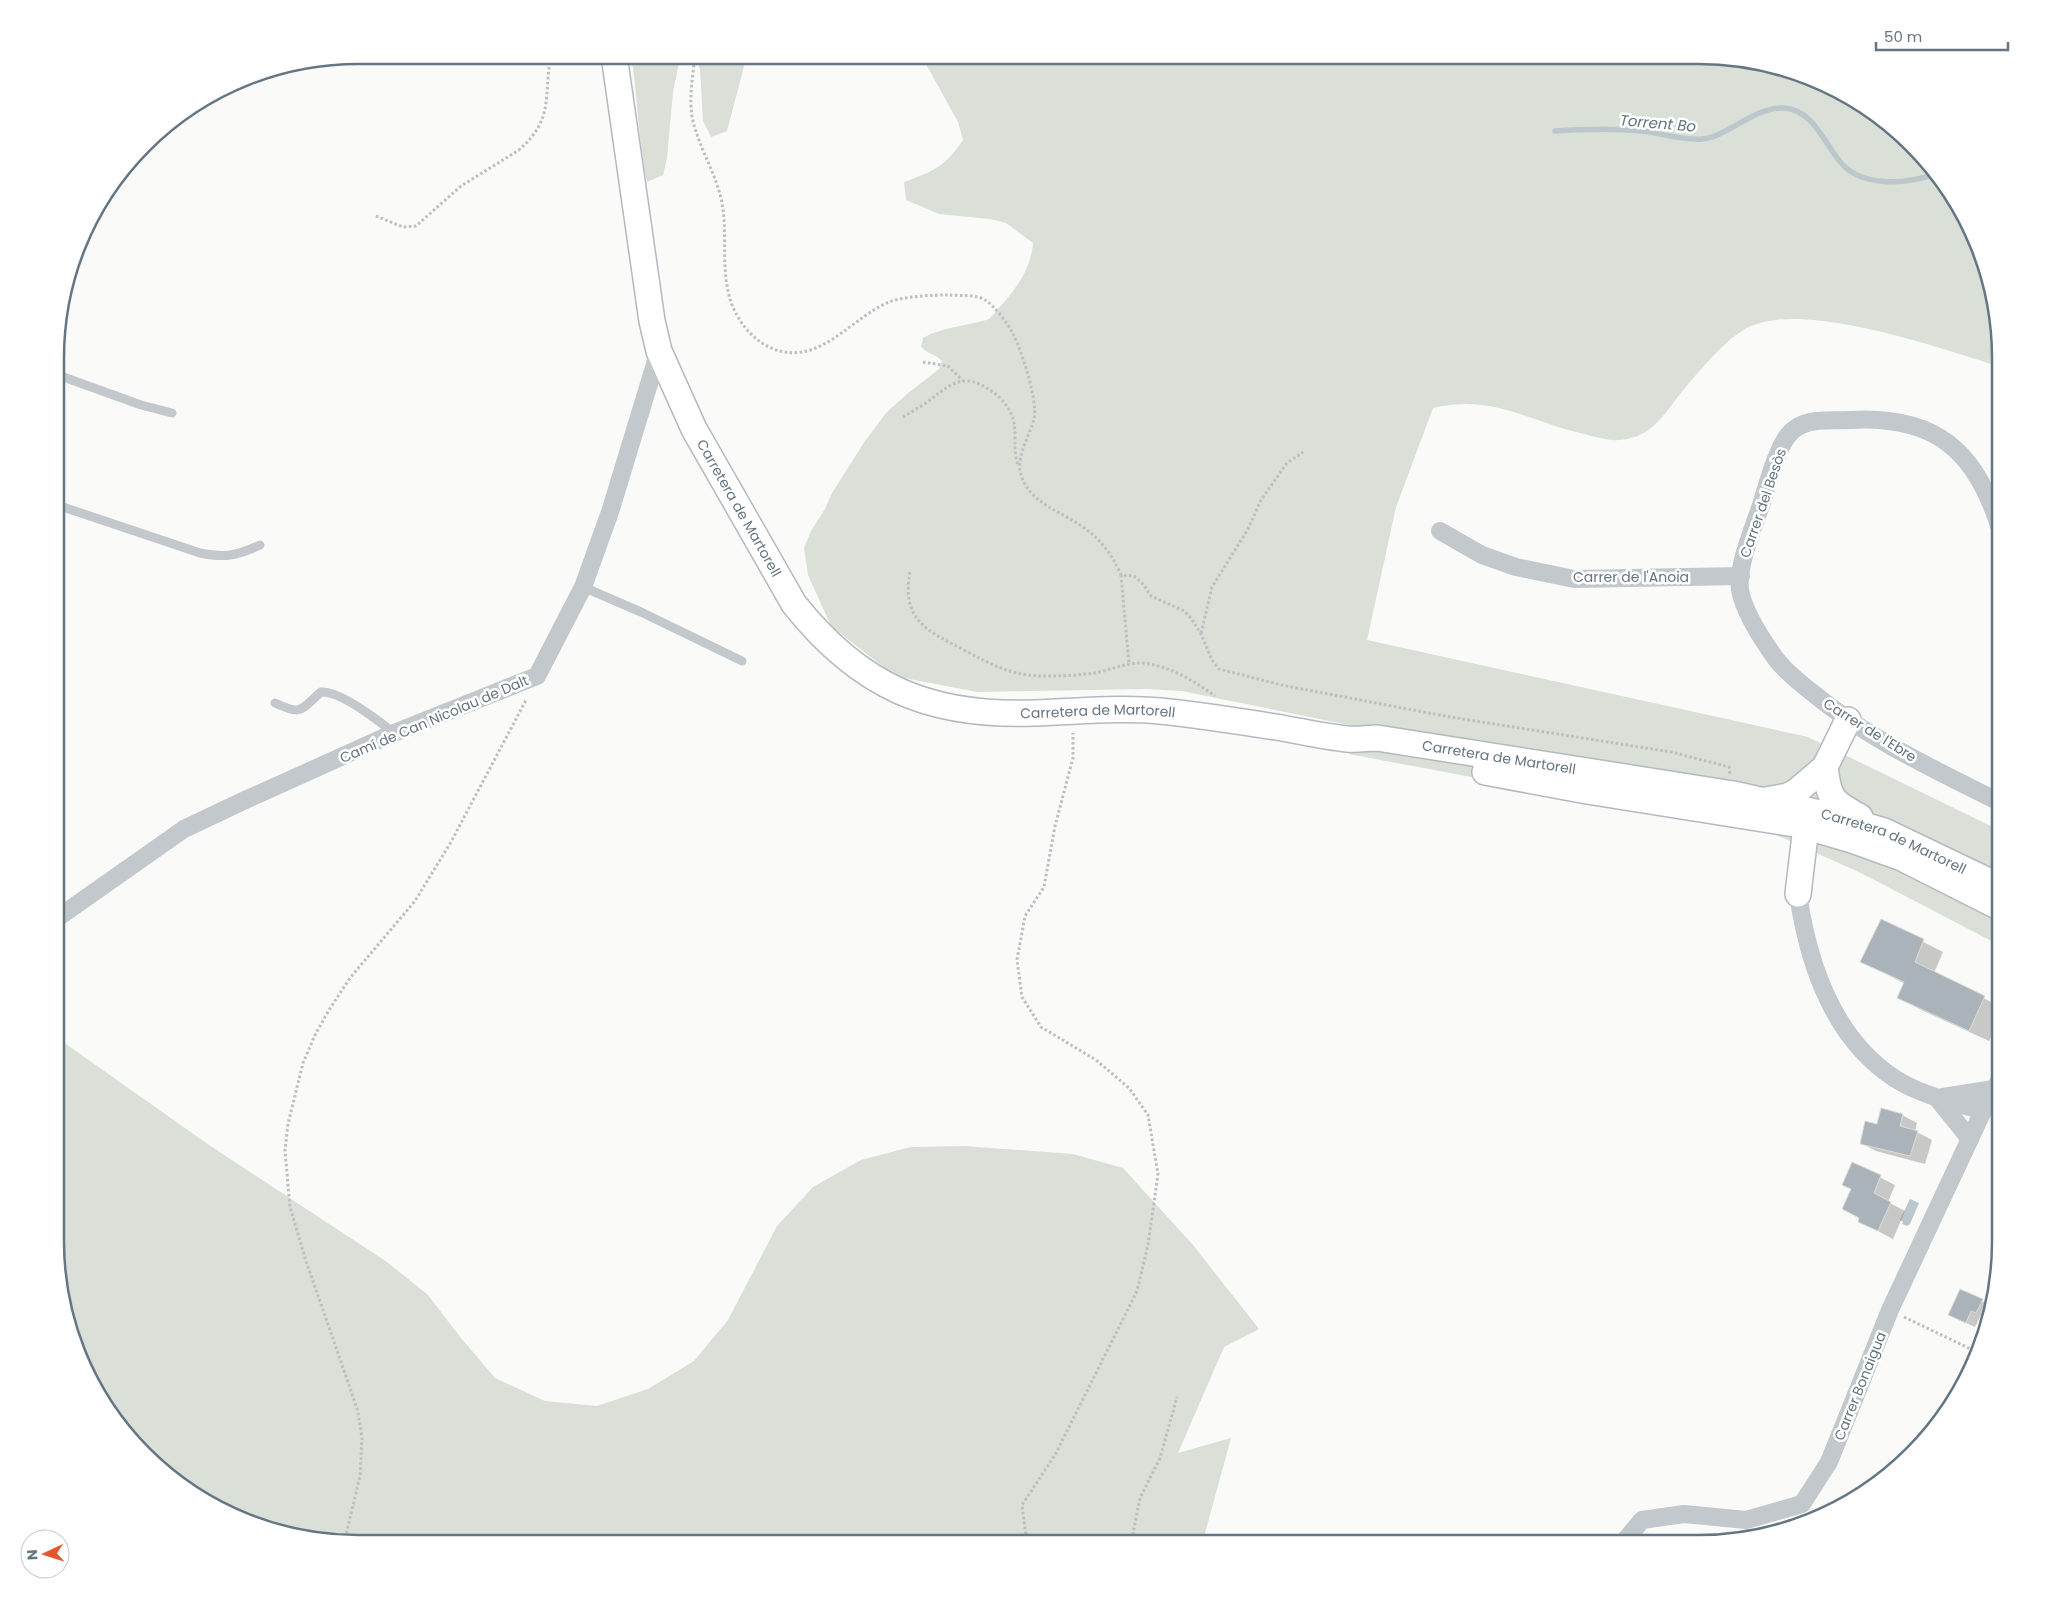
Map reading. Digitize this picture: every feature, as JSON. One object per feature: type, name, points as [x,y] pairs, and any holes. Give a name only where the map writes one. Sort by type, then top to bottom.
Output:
[{"type":"main road","name":"Carretera de Martorell","points":[[615,64],[652,321],[659,351],[694,429],[777,576],[809,624],[840,654],[882,683],[945,707],[978,713],[1154,711],[1240,722],[1349,740],[1378,738],[1733,794],[1765,810],[1829,815],[1876,829],[1992,883]]},
{"type":"main road","points":[[1765,810],[1793,793],[1825,767],[1848,720]]},
{"type":"main road","points":[[1349,740],[1482,772],[1587,791],[1765,810],[1801,825],[1844,837],[1902,858],[1992,903]]},
{"type":"main road","points":[[1825,767],[1828,788],[1835,801],[1876,829]]},
{"type":"main road","points":[[1733,794],[1752,806],[1788,814],[1801,825]]},
{"type":"main road","points":[[1765,810],[1796,853]]},
{"type":"main road","points":[[1798,894],[1790,871],[1796,853],[1795,833],[1801,825],[1807,822],[1835,821],[1876,829]]},
{"type":"main road","points":[[1796,853],[1819,842],[1844,837]]},
{"type":"street","name":"Camí de Can Nicolau de Dalt","points":[[64,913],[184,829],[394,733],[537,676],[583,586],[610,512],[659,351]]},
{"type":"street","name":"Carrer del Besòs","points":[[1740,576],[1743,560],[1778,453],[1794,429],[1815,422],[1884,420],[1907,424],[1938,435],[1959,452],[1980,478],[1992,506]]},
{"type":"street","name":"Carrer de l'Anoia","points":[[1440,531],[1482,556],[1516,567],[1574,579],[1740,576]]},
{"type":"street","name":"Carrer de l'Ebre","points":[[1740,576],[1740,589],[1755,625],[1778,661],[1803,685],[1848,720],[1918,761],[1992,798]]},
{"type":"street","points":[[1798,894],[1810,953],[1820,983],[1835,1014],[1852,1038],[1871,1060],[1894,1078],[1937,1098],[1983,1111]]},
{"type":"street","points":[[1937,1098],[1992,1085]]},
{"type":"street","name":"Carrer Bonaigua","points":[[1630,1535],[1642,1520],[1684,1514],[1746,1520],[1802,1504],[1828,1462],[1890,1310],[1992,1095]]},
{"type":"street","points":[[1937,1098],[1970,1139]]},
{"type":"lane","points":[[64,377],[141,405],[172,413]]},
{"type":"lane","points":[[64,508],[200,553],[219,557],[232,556],[260,545]]},
{"type":"lane","points":[[583,586],[742,661]]},
{"type":"lane","points":[[275,703],[296,710],[308,705],[321,692],[332,693],[383,724],[394,733]]},
{"type":"path","points":[[376,216],[404,227],[416,226],[461,186],[528,143],[536,134],[545,116],[550,64]]},
{"type":"path","points":[[694,64],[692,118],[722,205],[728,287],[737,316],[753,338],[776,351],[803,351],[817,348],[871,312],[890,302],[931,295],[971,296],[984,299],[993,306],[1013,332],[1031,388],[1034,418],[1018,466]]},
{"type":"path","points":[[923,362],[948,366],[962,381]]},
{"type":"path","points":[[903,417],[926,403],[945,387],[962,381],[973,381],[998,396],[1013,417],[1014,456],[1022,479],[1030,492],[1050,508],[1078,524],[1102,543],[1121,575],[1125,600],[1129,664]]},
{"type":"path","points":[[1201,634],[1212,587],[1248,529],[1261,500],[1287,462],[1303,452]]},
{"type":"path","points":[[910,572],[907,593],[915,614],[922,624],[940,638],[995,667],[1034,676],[1049,676],[1094,673],[1129,664],[1155,665],[1189,678],[1219,699],[1240,722]]},
{"type":"path","points":[[1121,575],[1134,576],[1143,584],[1151,596],[1184,610],[1201,634],[1212,660],[1219,669],[1282,685],[1450,717],[1671,752],[1729,767],[1733,794]]},
{"type":"path","points":[[346,1535],[360,1476],[362,1438],[358,1412],[350,1385],[295,1229],[290,1208],[285,1151],[288,1124],[303,1064],[315,1035],[350,978],[415,902],[451,842],[525,703],[537,676]]},
{"type":"path","points":[[1026,1535],[1022,1505],[1054,1455],[1137,1291],[1148,1245],[1158,1174],[1148,1115],[1128,1088],[1096,1060],[1041,1026],[1022,997],[1017,960],[1025,916],[1044,887],[1055,826],[1073,758],[1074,712]]},
{"type":"path","points":[[1890,1310],[1972,1349]]},
{"type":"path","points":[[1134,1535],[1140,1498],[1160,1458],[1177,1398]]},
{"type":"shaded area","points":[[632,64],[679,64],[673,92],[667,158],[663,175],[647,182],[642,151]]},
{"type":"shaded area","points":[[698,64],[745,64],[727,131],[711,137],[703,121],[700,69]]},
{"type":"shaded area","points":[[926,64],[1717,64],[1755,69],[1793,79],[1845,103],[1877,125],[1919,164],[1943,195],[1962,228],[1977,263],[1987,301],[1992,339],[1992,364],[1875,330],[1806,319],[1775,320],[1751,326],[1733,337],[1707,362],[1658,422],[1642,434],[1632,438],[1615,440],[1600,438],[1491,406],[1473,404],[1433,408],[1396,507],[1367,640],[1808,737],[1992,827],[1992,941],[1863,874],[1774,834],[1349,754],[1354,726],[1182,691],[1146,689],[977,692],[899,677],[891,673],[831,626],[808,575],[804,548],[811,531],[825,509],[832,493],[865,441],[886,413],[939,369],[942,361],[921,347],[923,338],[938,331],[986,320],[992,316],[1021,279],[1032,253],[1033,243],[1006,223],[990,219],[939,214],[906,200],[904,182],[938,167],[957,149],[963,140],[958,122]]},
{"type":"shaded area","points":[[64,1043],[209,1145],[387,1262],[428,1295],[495,1378],[545,1401],[597,1406],[648,1389],[694,1361],[728,1320],[777,1226],[813,1187],[861,1160],[911,1147],[964,1146],[1073,1154],[1123,1168],[1193,1245],[1259,1329],[1224,1347],[1178,1453],[1231,1438],[1204,1535],[339,1535],[301,1530],[263,1520],[228,1505],[195,1486],[150,1449],[113,1404],[86,1354],[69,1298],[64,1260]]},
{"type":"shaded area","points":[[1910,1199],[1919,1203],[1910,1224],[1907,1226],[1902,1224],[1903,1222],[1900,1220]]},
{"type":"building","points":[[1881,919],[1924,939],[1915,962],[1985,996],[1969,1031],[1897,998],[1904,982],[1860,962]]},
{"type":"building","points":[[1881,1108],[1903,1114],[1900,1126],[1918,1131],[1910,1156],[1860,1144],[1865,1121],[1877,1124]]},
{"type":"building","points":[[1852,1162],[1881,1175],[1874,1193],[1891,1202],[1878,1231],[1858,1222],[1859,1218],[1842,1209],[1851,1189],[1842,1185]]},
{"type":"building","points":[[1960,1289],[1983,1299],[1976,1313],[1971,1311],[1966,1323],[1948,1315]]},
{"type":"waterway","name":"Torrent Bo","points":[[1555,131],[1620,129],[1688,139],[1703,139],[1722,133],[1762,112],[1784,108],[1794,110],[1811,121],[1842,164],[1861,177],[1885,182],[1898,182],[1929,176]]}]
